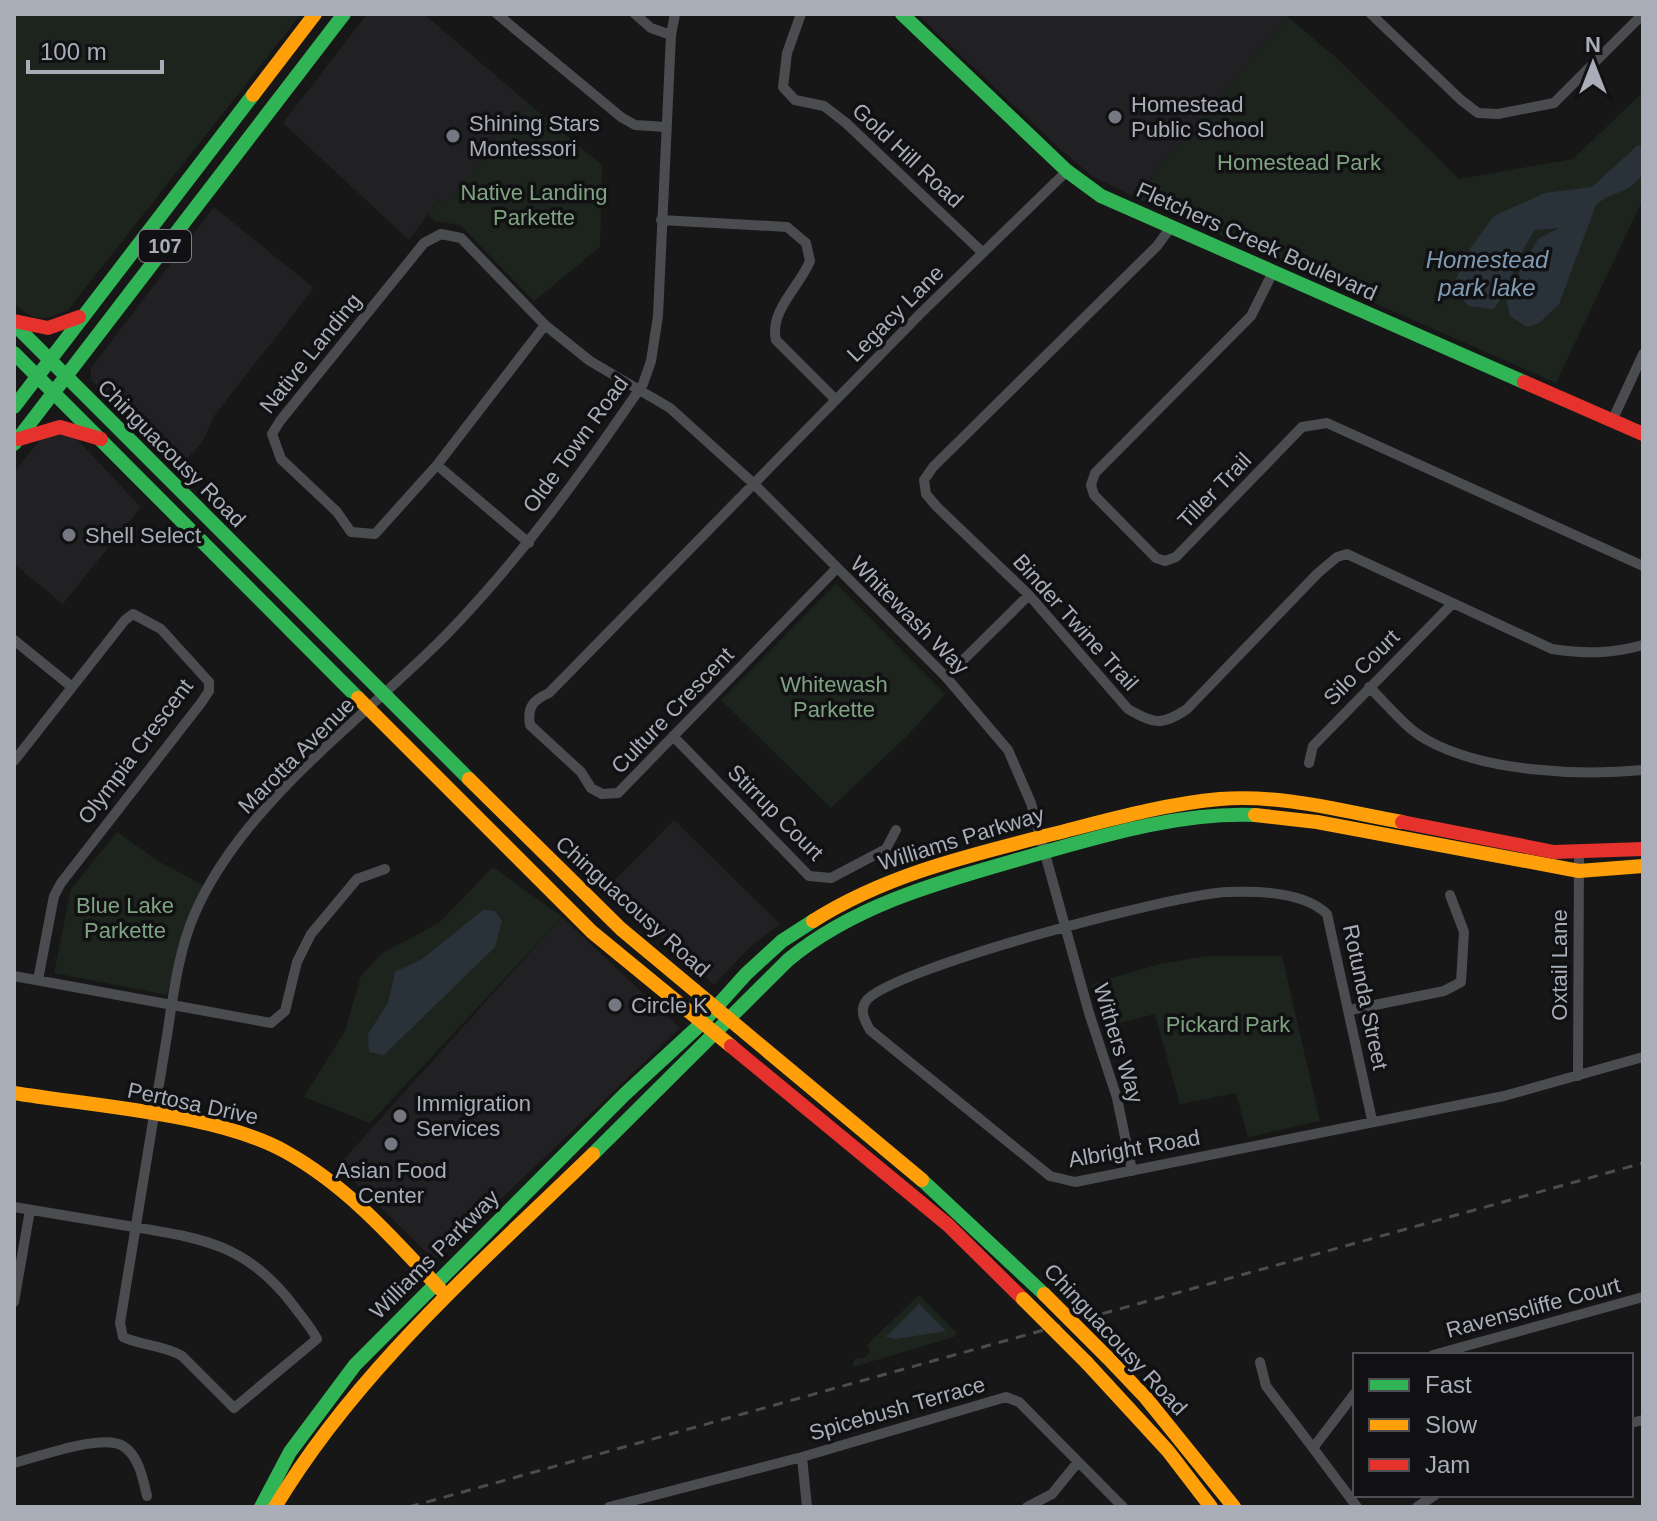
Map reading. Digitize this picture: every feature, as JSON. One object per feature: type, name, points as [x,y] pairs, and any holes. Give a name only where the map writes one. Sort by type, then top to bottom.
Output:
[{"type":"main road","name":"107","points":[[14,407],[315,14]]},
{"type":"main road","name":"107","points":[[16,442],[344,14]]},
{"type":"main road","name":"Fletchers Creek Boulevard","points":[[902,14],[1067,171],[1101,196],[1643,434]]},
{"type":"main road","points":[[206,153],[225,167]]},
{"type":"main road","points":[[14,322],[33,329],[58,328],[91,309]]},
{"type":"main road","name":"Chinguacousy Road","points":[[14,322],[49,362],[611,919],[729,1022],[924,1181],[1000,1249],[1146,1398],[1234,1507]]},
{"type":"main road","name":"Chinguacousy Road","points":[[14,353],[592,932],[948,1225],[1087,1363],[1168,1451],[1211,1507]]},
{"type":"main road","points":[[16,442],[59,425],[80,428],[101,439]]},
{"type":"main road","name":"Williams Parkway","points":[[261,1507],[290,1452],[355,1365],[625,1094],[702,1023],[774,947],[843,902],[947,861],[1185,802],[1266,799],[1554,852],[1579,854],[1643,849]]},
{"type":"main road","name":"Williams Parkway","points":[[275,1507],[332,1419],[449,1297],[716,1035],[783,964],[846,922],[922,888],[1045,852],[1187,818],[1248,814],[1317,822],[1579,871],[1643,866]]},
{"type":"main road","name":"Pertosa Drive","points":[[14,1093],[244,1132],[288,1151],[356,1201],[449,1297]]},
{"type":"street","points":[[497,14],[621,117],[635,125],[666,127]]},
{"type":"street","points":[[635,14],[651,28],[671,35]]},
{"type":"street","name":"Olde Town Road","points":[[384,696],[484,594],[529,543],[639,390],[651,361],[655,335],[671,35],[675,14]]},
{"type":"street","name":"Gold Hill Road","points":[[801,14],[787,53],[783,87],[795,100],[824,106],[846,123],[983,253]]},
{"type":"street","points":[[1371,14],[1461,100],[1478,113],[1498,114],[1554,103],[1643,14]]},
{"type":"street","name":"Legacy Lane","points":[[754,484],[1067,171]]},
{"type":"street","points":[[661,220],[787,227],[806,243],[810,261],[776,317],[773,330],[776,340],[836,400]]},
{"type":"street","name":"Binder Twine Trail","points":[[1171,227],[1157,246],[933,467],[924,480],[926,494],[937,507],[1029,595],[1128,709],[1149,721],[1169,721],[1187,709],[1337,557],[1347,554],[1451,605],[1552,649],[1588,655],[1613,654],[1643,645]]},
{"type":"street","name":"Native Landing","points":[[545,325],[437,465],[385,527],[375,534],[351,532],[337,512],[281,459],[272,434],[432,236],[450,234],[461,238],[545,325],[590,361],[639,390]]},
{"type":"street","name":"Tiller Trail","points":[[1273,272],[1251,316],[1095,473],[1091,485],[1094,495],[1156,558],[1165,561],[1176,557],[1302,427],[1327,423],[1643,566]]},
{"type":"street","points":[[1612,421],[1643,354]]},
{"type":"street","name":"Whitewash Way","points":[[639,390],[670,408],[754,484],[835,570],[946,677],[1008,750],[1019,770],[1065,928]]},
{"type":"street","points":[[437,465],[529,543]]},
{"type":"street","name":"Culture Crescent","points":[[754,484],[549,693],[536,699],[528,716],[536,731],[581,772],[591,788],[602,794],[618,793],[835,570]]},
{"type":"street","points":[[946,677],[1029,595]]},
{"type":"street","name":"Silo Court","points":[[1309,763],[1313,746],[1451,605]]},
{"type":"street","name":"Olympia Crescent","points":[[14,761],[133,614],[161,629],[209,682],[209,691],[201,703],[61,883],[54,896],[38,980]]},
{"type":"street","points":[[14,640],[72,687]]},
{"type":"street","points":[[1369,687],[1424,739],[1447,750],[1554,770],[1599,774],[1643,770]]},
{"type":"street","name":"Marotta Avenue","points":[[136,1228],[186,935],[209,883],[282,791],[384,696]]},
{"type":"street","name":"Stirrup Court","points":[[673,736],[809,876],[831,878],[845,871],[886,849],[896,830]]},
{"type":"street","name":"Oxtail Lane","points":[[1578,1076],[1579,854]]},
{"type":"street","points":[[14,976],[271,1023],[285,1011],[297,962],[311,934],[357,879],[385,869]]},
{"type":"street","name":"Rotunda Street","points":[[1065,928],[1189,896],[1230,891],[1309,901],[1327,914],[1372,1120]]},
{"type":"street","points":[[1350,1010],[1444,991],[1461,982],[1464,932],[1450,895]]},
{"type":"street","name":"Withers Way","points":[[1065,928],[1117,1098],[1132,1171]]},
{"type":"street","name":"Albright Road","points":[[1065,928],[936,965],[865,1002],[865,1021],[870,1030],[1061,1182],[1132,1171],[1372,1120],[1504,1096],[1643,1057]]},
{"type":"street","points":[[14,1207],[203,1239],[238,1253],[274,1280],[317,1339],[234,1408],[182,1356],[123,1337],[120,1323],[136,1228]]},
{"type":"street","points":[[14,1302],[30,1210]]},
{"type":"street","name":"Ravenscliffe Court","points":[[1440,1353],[1643,1297]]},
{"type":"street","points":[[1260,1362],[1266,1386],[1357,1507]]},
{"type":"street","points":[[1313,1448],[1353,1396]]},
{"type":"street","name":"Spicebush Terrace","points":[[609,1507],[644,1502],[1006,1397],[1019,1402],[1123,1507]]},
{"type":"street","points":[[14,1463],[103,1442],[120,1445],[137,1462],[147,1496]]},
{"type":"street","points":[[802,1457],[807,1507]]},
{"type":"street","points":[[1027,1507],[1052,1494],[1078,1462]]},
{"type":"shaded area","points":[[367,14],[424,14],[529,104],[447,204],[439,199],[409,240],[283,123]]},
{"type":"shaded area","name":"Homestead Public School","points":[[917,14],[1285,14],[1288,17],[1134,197],[1092,176],[1061,150]]},
{"type":"shaded area","points":[[214,207],[314,288],[214,416],[203,441],[180,467],[91,380],[91,368]]},
{"type":"shaded area","points":[[56,434],[73,435],[141,507],[63,604],[14,564],[14,472],[40,440]]},
{"type":"shaded area","points":[[674,820],[780,924],[748,949],[714,985],[607,888]]},
{"type":"shaded area","points":[[562,917],[680,1028],[439,1258],[431,1257],[338,1166]]},
{"type":"green space","points":[[14,14],[301,14],[68,310],[45,318],[33,317],[14,303]]},
{"type":"green space","name":"Homestead Park","points":[[1288,17],[1341,62],[1459,179],[1573,159],[1643,92],[1643,199],[1556,383],[1134,197]]},
{"type":"green space","name":"Native Landing Parkette","points":[[529,104],[602,165],[600,247],[534,301],[460,225],[435,221],[428,214],[440,199],[447,203]]},
{"type":"green space","name":"Whitewash Parkette","points":[[836,584],[945,694],[909,734],[831,808],[721,700]]},
{"type":"green space","name":"Blue Lake Parkette","points":[[117,832],[156,860],[203,885],[183,930],[167,995],[54,973],[71,889]]},
{"type":"green space","points":[[493,867],[562,917],[370,1123],[304,1097],[345,1031],[361,976],[381,954],[439,923]]},
{"type":"green space","name":"Pickard Park","points":[[1207,956],[1282,956],[1320,1121],[1248,1137],[1236,1093],[1180,1104],[1155,1014],[1104,1027],[1092,984],[1160,964]]},
{"type":"green space","points":[[919,1295],[957,1333],[954,1337],[853,1367],[854,1359],[866,1357],[870,1351],[867,1346],[872,1340]]},
{"type":"water","name":"Homestead park lake","points":[[1638,145],[1643,147],[1643,174],[1624,190],[1596,205],[1559,304],[1539,323],[1527,327],[1510,316],[1506,296],[1538,239],[1559,228],[1535,230],[1494,309],[1468,306],[1453,285],[1471,247],[1494,216],[1545,193],[1592,187]]},
{"type":"water","points":[[483,910],[495,911],[502,921],[495,947],[384,1055],[369,1052],[368,1034],[388,1003],[395,972],[422,959]]},
{"type":"water","points":[[919,1304],[946,1331],[896,1339],[886,1337]]},
{"type":"railway","points":[[409,1507],[1643,1163]]},
{"type":"traffic: fast","points":[[14,444],[344,14]]},
{"type":"traffic: fast","points":[[902,14],[1067,171],[1101,196],[1524,382]]},
{"type":"traffic: fast","points":[[14,407],[253,95]]},
{"type":"traffic: fast","points":[[14,324],[469,779]]},
{"type":"traffic: fast","points":[[14,353],[358,698]]},
{"type":"traffic: fast","points":[[593,1154],[788,960],[844,923],[937,884],[1088,840],[1171,821],[1255,815]]},
{"type":"traffic: fast","points":[[261,1507],[290,1452],[355,1365],[625,1094],[702,1023],[746,974],[782,941],[813,921]]},
{"type":"traffic: fast","points":[[922,1180],[1044,1294]]},
{"type":"traffic: slow","points":[[253,95],[315,14]]},
{"type":"traffic: slow","points":[[358,698],[592,932],[731,1046]]},
{"type":"traffic: slow","points":[[469,779],[621,929],[922,1180]]},
{"type":"traffic: slow","points":[[813,921],[869,891],[929,868],[1094,823],[1178,805],[1220,799],[1266,799],[1311,804],[1402,822]]},
{"type":"traffic: slow","points":[[1255,815],[1317,822],[1579,871],[1643,866]]},
{"type":"traffic: slow","points":[[14,1093],[154,1113],[258,1139],[308,1166],[349,1197],[387,1232],[440,1289]]},
{"type":"traffic: slow","points":[[275,1507],[307,1457],[382,1364],[422,1320],[593,1154]]},
{"type":"traffic: slow","points":[[1044,1294],[1107,1357]]},
{"type":"traffic: slow","points":[[1023,1299],[1087,1363]]},
{"type":"traffic: slow","points":[[1107,1357],[1146,1398],[1234,1507]]},
{"type":"traffic: slow","points":[[1087,1363],[1168,1451],[1211,1507]]},
{"type":"traffic: jam","points":[[14,321],[48,328],[79,317]]},
{"type":"traffic: jam","points":[[1524,382],[1643,434]]},
{"type":"traffic: jam","points":[[19,439],[60,427],[101,439]]},
{"type":"traffic: jam","points":[[1402,822],[1554,852],[1643,849]]},
{"type":"traffic: jam","points":[[731,1046],[948,1225],[1023,1299]]},
{"type":"place","name":"Homestead Public School","points":[[1115,117]]},
{"type":"place","name":"Shining Stars Montessori","points":[[453,136]]},
{"type":"place","name":"Shell Select","points":[[69,535]]},
{"type":"place","name":"Circle K","points":[[615,1005]]},
{"type":"place","name":"Immigration Services","points":[[400,1116]]},
{"type":"place","name":"Asian Food Center","points":[[391,1144]]}]
